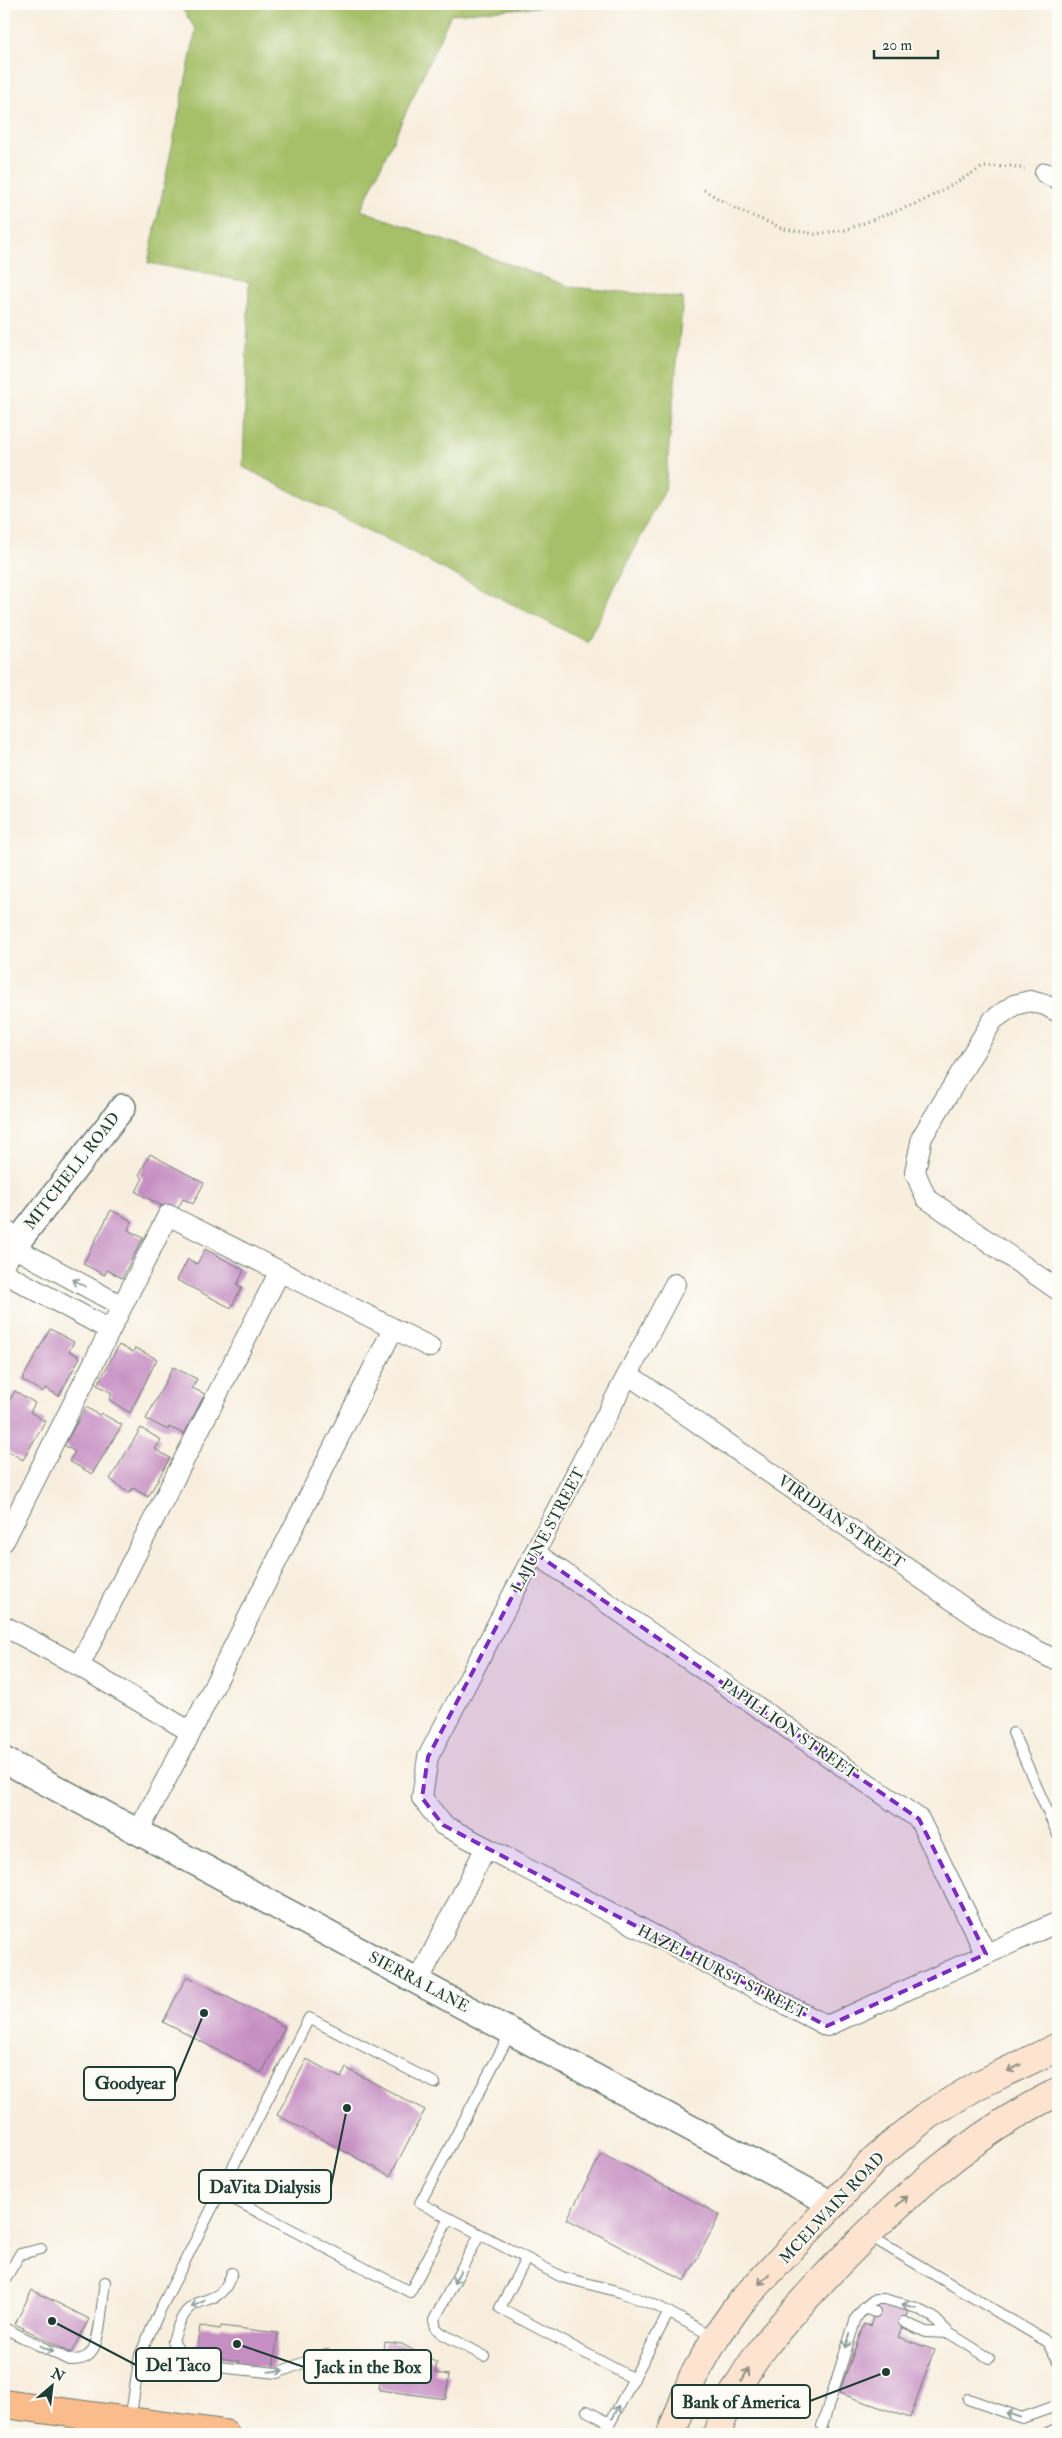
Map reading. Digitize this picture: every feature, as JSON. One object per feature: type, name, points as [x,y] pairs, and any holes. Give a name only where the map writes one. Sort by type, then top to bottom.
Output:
[{"type":"main road","name":"MCELWAIN ROAD","points":[[672,2434],[693,2377],[716,2337],[740,2303],[877,2157],[928,2115],[978,2086],[1058,2047]]},
{"type":"main road","points":[[717,2434],[732,2396],[774,2332],[866,2234],[954,2156],[1000,2124],[1058,2092]]},
{"type":"main road","points":[[4,2404],[225,2434]]},
{"type":"street","points":[[1058,1012],[1045,1005],[1030,1001],[1014,1005],[993,1020],[922,1137],[915,1172],[926,1198],[1058,1290]]},
{"type":"street","name":"MITCHELL ROAD","points":[[10,1244],[123,1107]]},
{"type":"street","points":[[4,1541],[168,1215],[279,1273],[430,1347]]},
{"type":"street","points":[[10,1244],[122,1306]]},
{"type":"street","points":[[4,1273],[110,1330]]},
{"type":"street","points":[[78,1666],[279,1273]]},
{"type":"street","name":"LAJUNE STREET","points":[[425,1777],[428,1757],[676,1284]]},
{"type":"street","points":[[138,1832],[393,1329]]},
{"type":"street","name":"VIRIDIAN STREET","points":[[629,1375],[987,1624],[1051,1658],[1058,1659]]},
{"type":"street","name":"PAPILLION STREET","points":[[535,1553],[919,1819],[986,1954]]},
{"type":"street","points":[[4,1626],[78,1666],[190,1732]]},
{"type":"street","name":"SIERRA LANE","points":[[4,1760],[834,2205]]},
{"type":"street","name":"HAZELHURST STREET","points":[[425,1777],[422,1798],[443,1825],[827,2026],[1058,1922]]},
{"type":"street","points":[[418,1982],[486,1849]]},
{"type":"lane","points":[[1012,1733],[1058,1835]]},
{"type":"lane","points":[[130,2422],[140,2355],[171,2287],[309,2018],[435,2083]]},
{"type":"lane","points":[[511,2031],[420,2203],[562,2277],[620,2292],[669,2312],[716,2337]]},
{"type":"lane","points":[[220,2192],[410,2292],[449,2218]]},
{"type":"lane","points":[[480,2234],[434,2320],[436,2328],[441,2333],[484,2356]]},
{"type":"lane","points":[[866,2234],[1048,2342],[1058,2361]]},
{"type":"lane","points":[[4,2281],[20,2254],[41,2249]]},
{"type":"lane","points":[[526,2259],[500,2308],[634,2379]]},
{"type":"lane","points":[[232,2273],[223,2291],[211,2298],[198,2302],[188,2310],[180,2322],[173,2341],[185,2361],[197,2365],[277,2373],[326,2354]]},
{"type":"lane","points":[[4,2328],[70,2360],[80,2360],[88,2356],[95,2347],[105,2282]]},
{"type":"lane","points":[[822,2426],[856,2318],[875,2299],[884,2299],[917,2308],[933,2317],[949,2333],[989,2358]]},
{"type":"lane","points":[[864,2308],[875,2312]]},
{"type":"lane","points":[[587,2411],[610,2423],[669,2312]]},
{"type":"lane","points":[[904,2322],[926,2332],[949,2333]]},
{"type":"lane","points":[[968,2399],[1022,2418],[1053,2407],[1058,2408]]},
{"type":"lane","points":[[1045,2434],[1058,2428]]},
{"type":"path","points":[[704,190],[736,209],[784,229],[815,234],[845,230],[923,201],[983,167],[1012,166],[1052,176]]},
{"type":"highlighted area","points":[[535,1553],[919,1819],[986,1954],[827,2026],[443,1825],[422,1798],[428,1757]]},
{"type":"green space","points":[[179,4],[575,4],[451,14],[361,210],[571,287],[683,298],[665,490],[587,642],[243,467],[249,282],[148,263],[196,30]]},
{"type":"building","points":[[150,1154],[204,1183],[193,1204],[183,1199],[175,1213],[136,1192],[143,1178],[139,1175]]},
{"type":"building","points":[[111,1210],[132,1221],[128,1230],[143,1238],[122,1278],[107,1270],[105,1275],[83,1264]]},
{"type":"building","points":[[205,1249],[244,1270],[237,1285],[242,1287],[231,1308],[177,1280],[188,1259],[197,1264]]},
{"type":"building","points":[[50,1329],[74,1342],[69,1351],[80,1357],[59,1396],[45,1388],[43,1392],[22,1380]]},
{"type":"building","points":[[119,1345],[133,1352],[135,1348],[157,1359],[130,1413],[109,1400],[112,1393],[97,1385]]},
{"type":"building","points":[[173,1367],[197,1379],[192,1388],[205,1394],[184,1434],[169,1427],[168,1430],[146,1419]]},
{"type":"building","points":[[15,1391],[35,1403],[30,1412],[45,1421],[23,1460],[8,1451],[4,1455],[4,1410]]},
{"type":"building","points":[[86,1407],[122,1425],[92,1474],[69,1461],[75,1452],[64,1445]]},
{"type":"building","points":[[141,1428],[161,1440],[155,1449],[170,1458],[148,1497],[133,1488],[130,1492],[124,1490],[110,1479]]},
{"type":"building","points":[[187,1976],[285,2027],[262,2073],[163,2022]]},
{"type":"building","points":[[307,2059],[341,2078],[346,2068],[425,2110],[390,2176],[277,2115]]},
{"type":"building","points":[[602,2153],[720,2215],[685,2281],[567,2219]]},
{"type":"building","points":[[1058,2215],[1058,2229],[1053,2217]]},
{"type":"building","points":[[32,2290],[89,2319],[71,2353],[15,2324]]},
{"type":"building","points":[[879,2301],[908,2311],[898,2337],[934,2350],[910,2418],[839,2393],[864,2324],[870,2326]]},
{"type":"building","points":[[200,2326],[220,2329],[221,2326],[278,2333],[273,2369],[239,2364],[240,2361],[196,2355]]},
{"type":"building","points":[[385,2342],[402,2344],[437,2363],[435,2373],[449,2375],[446,2399],[379,2390]]},
{"type":"place","name":"Goodyear","points":[[204,2013]]},
{"type":"place","name":"DaVita Dialysis","points":[[347,2108]]},
{"type":"place","name":"Del Taco","points":[[52,2321]]},
{"type":"place","name":"Jack in the Box","points":[[237,2344]]},
{"type":"place","name":"Bank of America","points":[[886,2372]]}]
